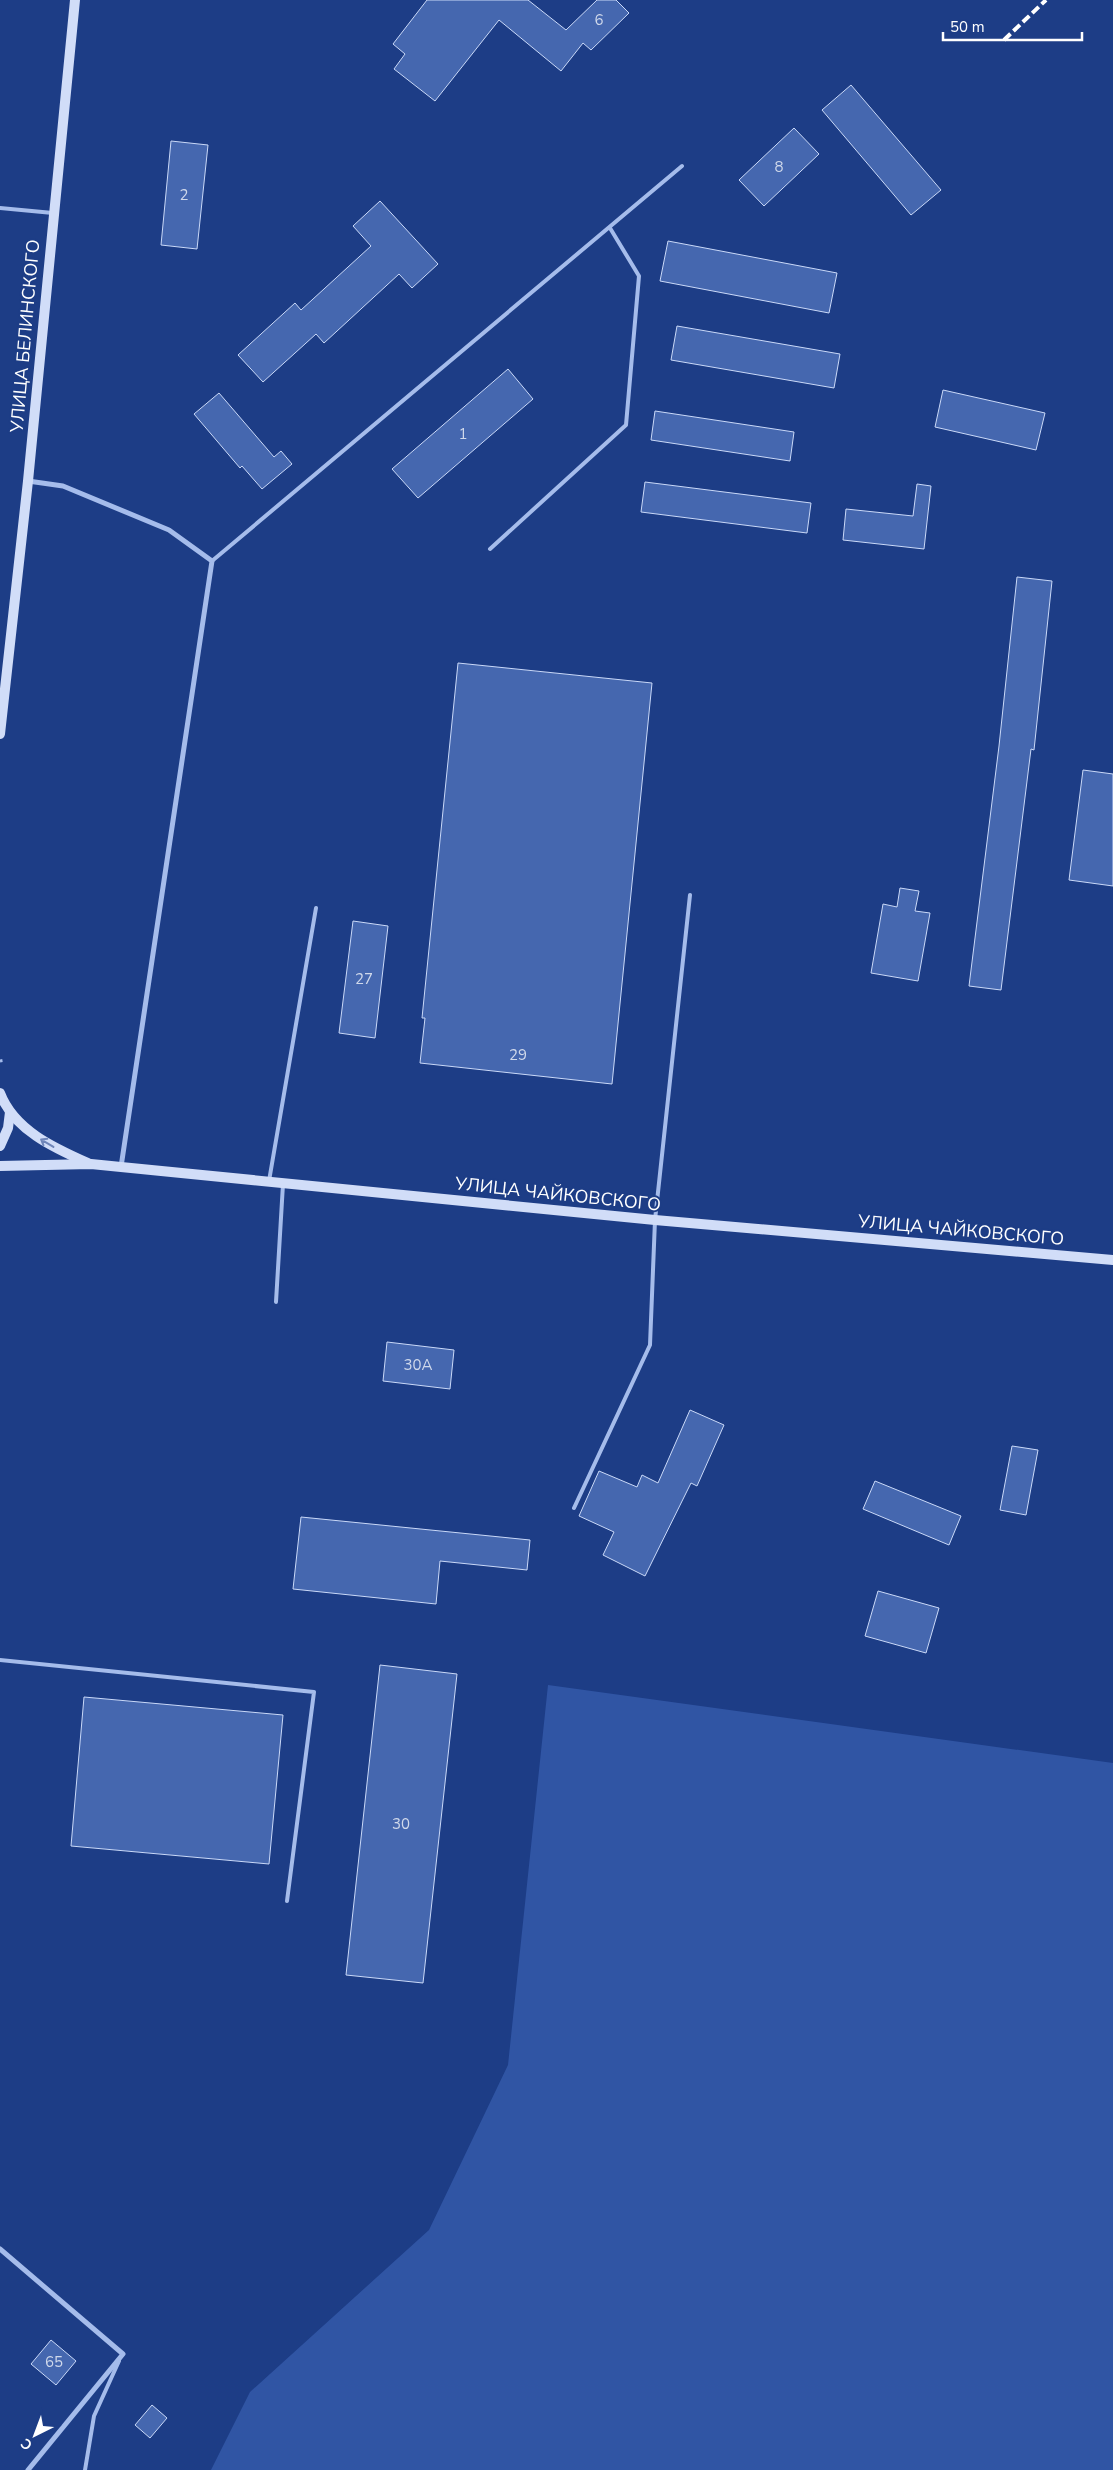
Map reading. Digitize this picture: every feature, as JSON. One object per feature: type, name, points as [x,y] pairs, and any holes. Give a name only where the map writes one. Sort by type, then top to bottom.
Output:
[{"type":"main road","name":"УЛИЦА БЕЛИНСКОГО","points":[[0,734],[28,481],[75,0]]},
{"type":"main road","points":[[1,1097],[10,1112],[29,1132],[63,1152],[91,1164]]},
{"type":"main road","points":[[0,1146],[8,1128],[10,1112]]},
{"type":"main road","name":"УЛИЦА ЧАЙКОВСКОГО","points":[[0,1166],[91,1164],[656,1220],[1113,1260]]},
{"type":"street","points":[[28,481],[63,486],[169,530],[212,561],[120,1167]]},
{"type":"street","points":[[0,2250],[122,2354],[28,2470]]},
{"type":"lane","points":[[212,561],[682,166]]},
{"type":"lane","points":[[0,208],[53,213]]},
{"type":"lane","points":[[490,549],[626,425],[639,276],[610,228]]},
{"type":"lane","points":[[574,1508],[650,1345],[656,1220],[690,895]]},
{"type":"lane","points":[[269,1181],[316,908]]},
{"type":"lane","points":[[276,1302],[283,1182]]},
{"type":"lane","points":[[0,1660],[314,1692],[287,1901]]},
{"type":"lane","points":[[85,2470],[94,2416],[122,2354]]},
{"type":"path","points":[[0,1062],[6,1060]]},
{"type":"shaded area","points":[[548,1685],[1113,1763],[1113,2470],[211,2470],[250,2392],[429,2230],[508,2065]]},
{"type":"building","points":[[427,0],[528,0],[566,30],[597,0],[616,0],[629,13],[591,50],[583,43],[561,71],[499,20],[435,101],[394,69],[405,54],[393,44]]},
{"type":"building","points":[[851,85],[941,190],[911,215],[822,110]]},
{"type":"building","points":[[794,128],[819,154],[764,206],[739,180]]},
{"type":"building","points":[[171,141],[208,145],[197,249],[161,245]]},
{"type":"building","points":[[380,201],[438,264],[412,288],[399,274],[324,343],[316,334],[263,382],[238,355],[295,303],[301,310],[371,246],[353,226]]},
{"type":"building","points":[[668,241],[837,273],[829,313],[660,281]]},
{"type":"building","points":[[677,326],[840,354],[834,388],[671,360]]},
{"type":"building","points":[[508,369],[533,399],[418,498],[392,469]]},
{"type":"building","points":[[943,390],[1045,413],[1036,450],[935,427]]},
{"type":"building","points":[[219,393],[274,457],[281,451],[292,464],[262,489],[242,466],[240,468],[194,414]]},
{"type":"building","points":[[655,411],[794,432],[790,461],[651,440]]},
{"type":"building","points":[[645,482],[811,503],[807,533],[641,512]]},
{"type":"building","points":[[917,484],[931,486],[924,549],[843,540],[846,509],[913,516]]},
{"type":"building","points":[[1017,577],[1052,581],[1034,750],[1031,749],[1001,990],[969,986],[999,746]]},
{"type":"building","points":[[458,663],[652,683],[612,1084],[420,1063],[425,1018],[422,1018]]},
{"type":"building","points":[[1083,770],[1113,774],[1113,886],[1069,880]]},
{"type":"building","points":[[900,888],[919,891],[915,911],[930,913],[918,981],[871,973],[883,904],[897,907]]},
{"type":"building","points":[[353,921],[388,926],[375,1038],[339,1033]]},
{"type":"building","points":[[387,1342],[454,1350],[450,1389],[383,1381]]},
{"type":"building","points":[[690,1410],[724,1425],[697,1486],[691,1483],[645,1576],[603,1555],[614,1532],[579,1516],[599,1471],[637,1487],[642,1475],[658,1483]]},
{"type":"building","points":[[1012,1446],[1038,1450],[1026,1515],[1000,1510]]},
{"type":"building","points":[[875,1481],[961,1516],[949,1545],[863,1509]]},
{"type":"building","points":[[301,1517],[530,1540],[527,1570],[440,1561],[436,1604],[293,1589]]},
{"type":"building","points":[[878,1591],[939,1608],[926,1653],[865,1636]]},
{"type":"building","points":[[380,1665],[457,1674],[423,1983],[346,1975]]},
{"type":"building","points":[[84,1697],[283,1715],[269,1864],[71,1846]]},
{"type":"building","points":[[51,2340],[76,2361],[56,2385],[31,2364]]},
{"type":"building","points":[[152,2405],[167,2418],[150,2438],[135,2425]]},
{"type":"railway","points":[[1004,40],[1046,0]]}]
